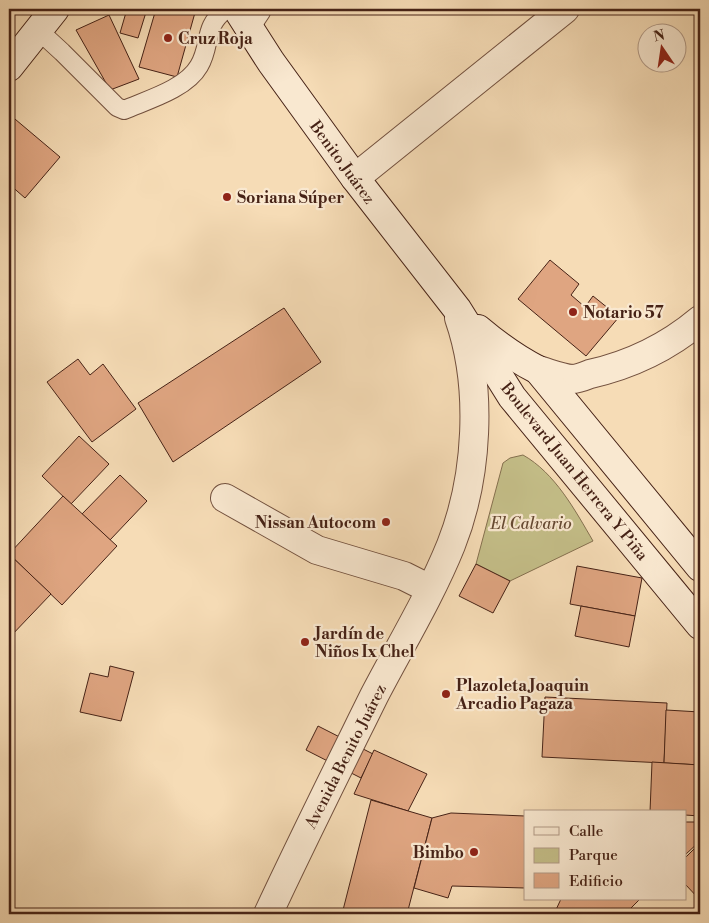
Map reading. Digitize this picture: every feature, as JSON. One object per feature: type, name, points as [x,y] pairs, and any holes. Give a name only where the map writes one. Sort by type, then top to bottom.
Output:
[{"type":"street","points":[[9,67],[55,9]]},
{"type":"street","points":[[355,178],[565,9]]},
{"type":"street","name":"Benito Juárez","points":[[242,13],[271,62],[355,178],[457,310]]},
{"type":"street","name":"Boulevard Juan Herrera Y Piña","points":[[457,310],[499,347],[518,360],[538,370],[700,567]]},
{"type":"street","name":"Boulevard Juan Herrera Y Piña","points":[[457,310],[512,397],[700,625]]},
{"type":"street","name":"Avenida Benito Juárez","points":[[268,914],[315,814],[430,590],[451,544],[462,510],[470,475],[474,404],[472,370],[466,337],[457,310]]},
{"type":"street","points":[[538,370],[573,379],[600,372],[627,363],[653,351],[676,338],[700,320]]},
{"type":"street","points":[[225,498],[317,550],[404,576],[430,590]]},
{"type":"lane","points":[[38,30],[117,108],[124,110],[181,85],[198,68],[204,54],[208,33],[215,17],[242,13]]},
{"type":"green space","name":"El Calvario","points":[[523,455],[545,472],[563,493],[593,541],[510,581],[476,564],[503,463],[510,458]]},
{"type":"building","points":[[9,9],[21,9],[9,17]]},
{"type":"building","points":[[127,9],[147,9],[138,38],[120,33]]},
{"type":"building","name":"Cruz Roja","points":[[156,9],[196,9],[177,77],[139,67]]},
{"type":"building","name":"Cruz Roja","points":[[109,15],[139,79],[110,90],[76,30]]},
{"type":"building","points":[[9,114],[60,157],[25,198],[9,184]]},
{"type":"building","name":"Notario 57","points":[[550,260],[579,284],[571,295],[585,307],[593,296],[619,317],[586,356],[518,299]]},
{"type":"building","points":[[284,308],[321,362],[173,462],[138,403]]},
{"type":"building","points":[[78,359],[90,375],[103,364],[136,409],[92,442],[47,382]]},
{"type":"building","points":[[79,436],[109,464],[71,504],[42,476]]},
{"type":"building","points":[[120,475],[147,501],[110,540],[82,514]]},
{"type":"building","points":[[63,496],[117,546],[62,605],[9,554]]},
{"type":"building","points":[[9,554],[51,594],[9,638]]},
{"type":"building","points":[[476,564],[510,581],[493,613],[459,596]]},
{"type":"building","points":[[577,566],[642,578],[635,616],[570,604]]},
{"type":"building","points":[[581,606],[635,616],[629,647],[575,636]]},
{"type":"building","points":[[110,666],[134,672],[121,721],[80,712],[90,673],[108,677]]},
{"type":"building","points":[[545,697],[667,703],[664,763],[542,757]]},
{"type":"building","points":[[666,710],[700,712],[700,765],[664,763]]},
{"type":"building","points":[[318,726],[373,754],[361,778],[306,750]]},
{"type":"building","points":[[374,750],[427,774],[408,811],[354,794]]},
{"type":"building","points":[[652,762],[700,765],[700,816],[686,815],[686,810],[650,810]]},
{"type":"building","points":[[371,800],[432,818],[407,914],[342,914]]},
{"type":"building","name":"Bimbo","points":[[451,813],[524,816],[524,888],[452,886],[448,898],[414,888],[432,818]]},
{"type":"building","points":[[686,822],[700,822],[700,841],[686,854]]},
{"type":"building","points":[[700,845],[700,900],[686,885],[686,857]]},
{"type":"building","points":[[561,900],[639,900],[625,914],[554,914]]},
{"type":"place","name":"Cruz Roja","points":[[168,38]]},
{"type":"place","name":"Soriana Súper","points":[[227,197]]},
{"type":"place","name":"Notario 57","points":[[573,312]]},
{"type":"place","name":"Nissan Autocom","points":[[386,522]]},
{"type":"place","name":"Jardín de Niños Ix Chel","points":[[305,642]]},
{"type":"place","name":"Plazoleta Joaquin Arcadio Pagaza","points":[[446,694]]},
{"type":"place","name":"Bimbo","points":[[474,852]]}]
